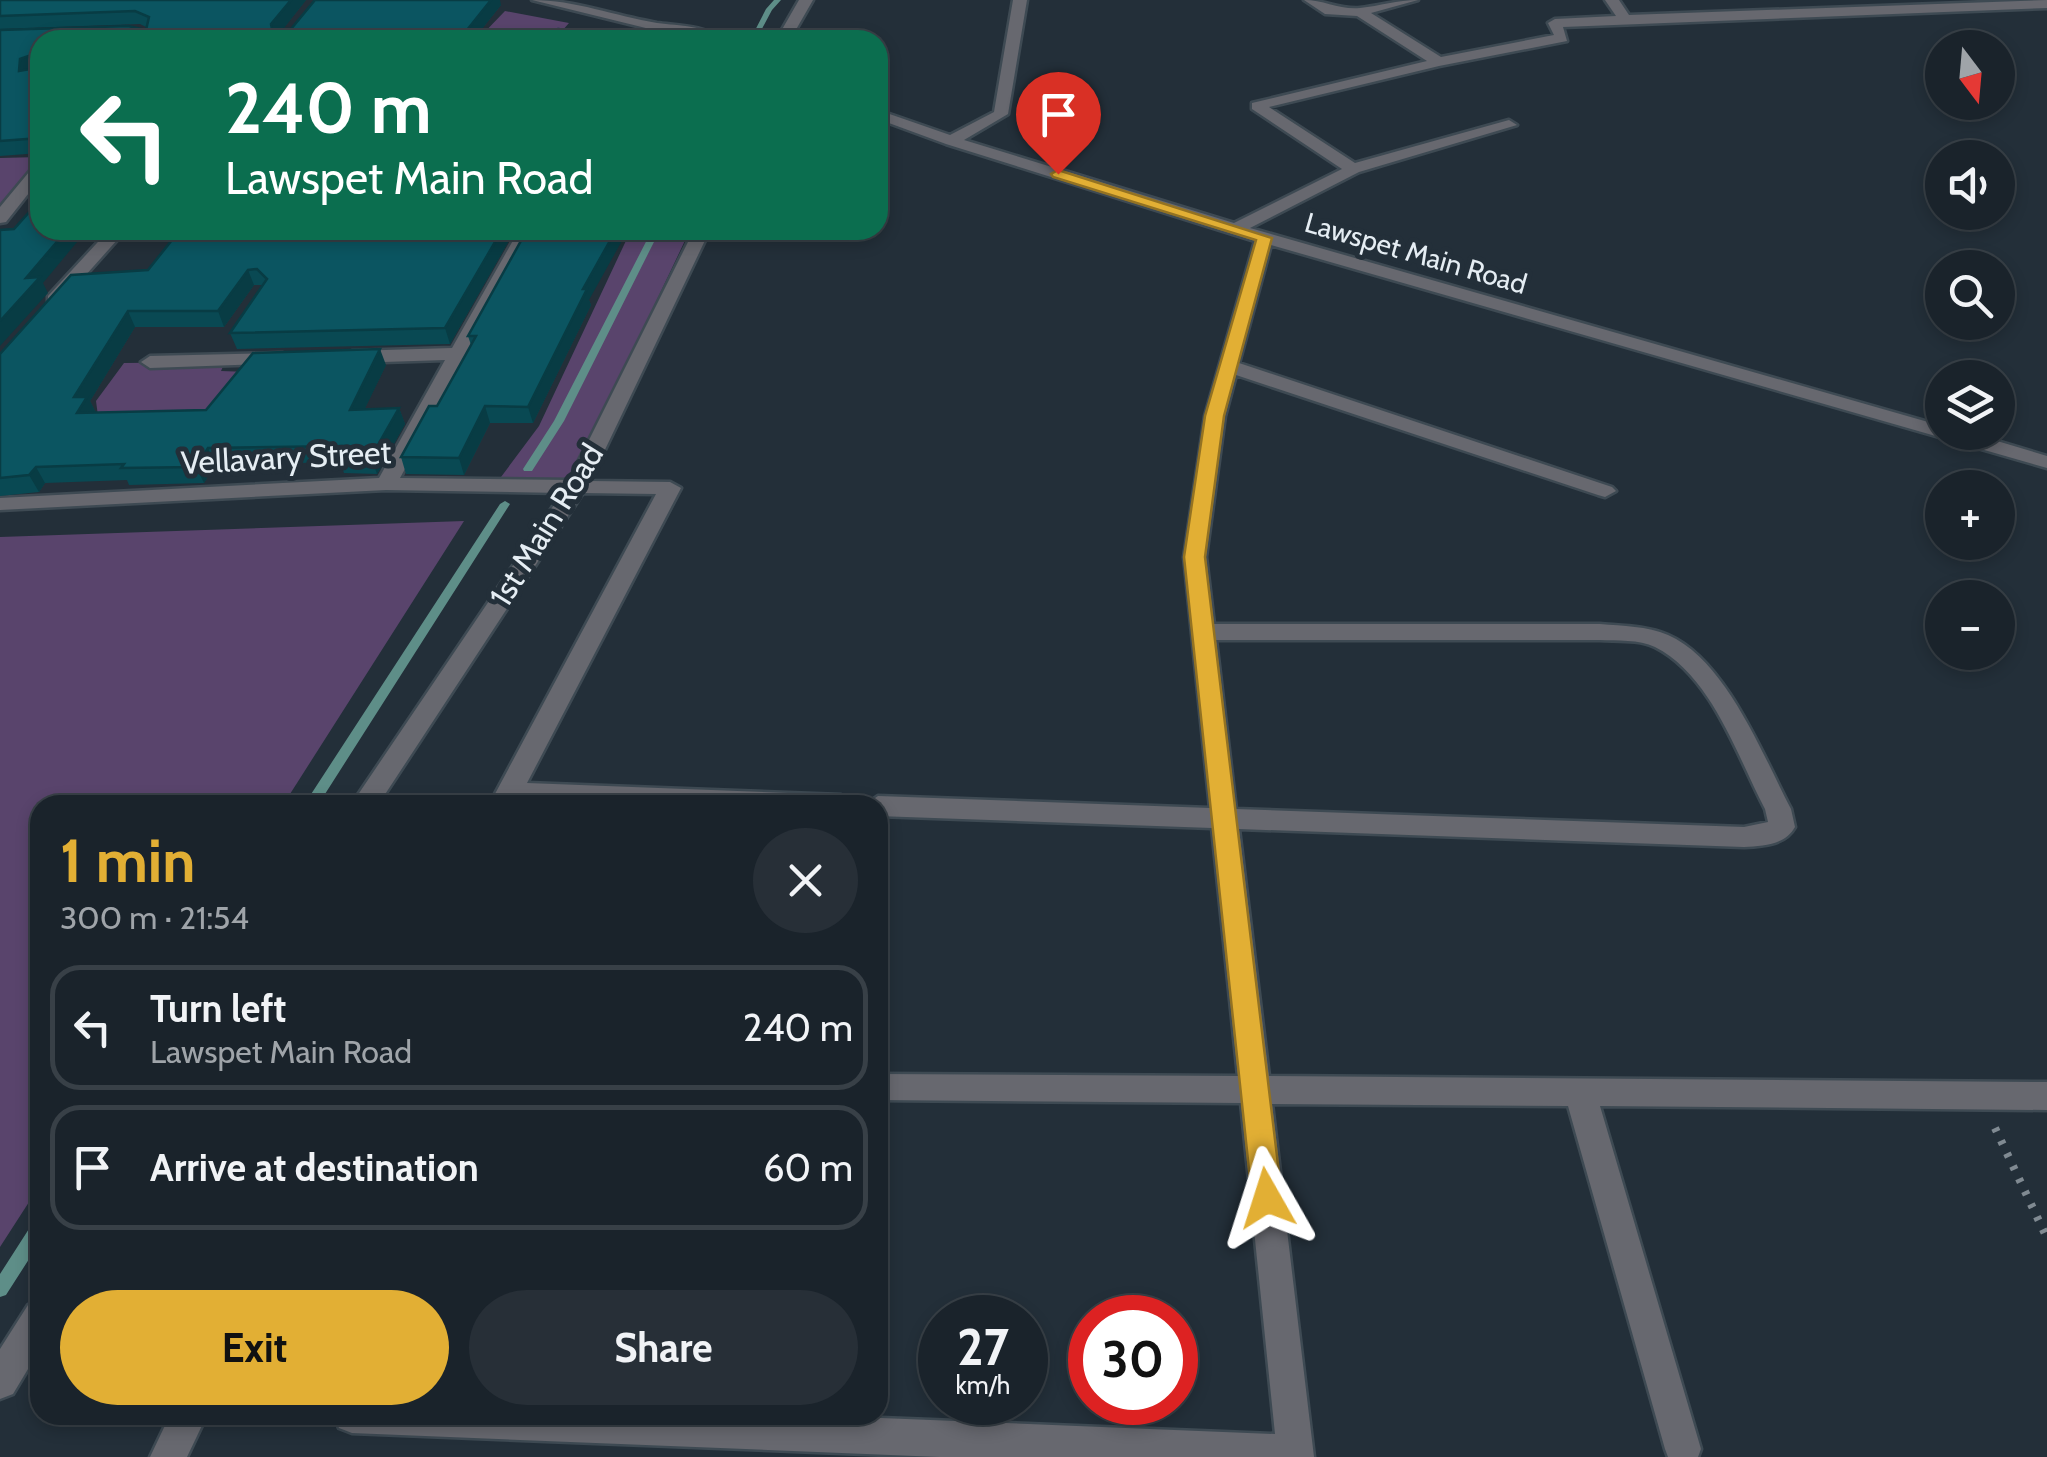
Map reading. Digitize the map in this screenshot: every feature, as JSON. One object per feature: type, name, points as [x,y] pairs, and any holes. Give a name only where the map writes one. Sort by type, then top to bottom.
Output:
[{"type":"street","points":[[539,0],[577,4],[651,25],[692,30]]},
{"type":"street","points":[[788,30],[806,0]]},
{"type":"street","points":[[951,141],[1001,114],[1020,0]]},
{"type":"street","points":[[1311,0],[1330,11],[1360,12],[1411,0]]},
{"type":"street","points":[[1612,0],[1626,19]]},
{"type":"street","points":[[1354,169],[1257,106],[1438,62],[1562,38],[1554,23],[2047,4]]},
{"type":"street","points":[[1360,12],[1438,62]]},
{"type":"street","points":[[646,30],[651,25]]},
{"type":"street","points":[[651,25],[659,30]]},
{"type":"street","name":"Lawspet Main Road","points":[[888,118],[1264,238],[1925,427]]},
{"type":"street","points":[[1236,229],[1354,169],[1509,125]]},
{"type":"street","points":[[0,218],[30,180]]},
{"type":"street","points":[[553,1425],[1054,1450],[1295,1455],[1194,557],[1214,416],[1264,238]]},
{"type":"street","points":[[42,314],[109,240]]},
{"type":"street","points":[[386,484],[521,240]]},
{"type":"street","name":"1st Main Road","points":[[371,795],[576,487],[697,240]]},
{"type":"street","points":[[216,360],[234,334]]},
{"type":"street","points":[[150,362],[457,354]]},
{"type":"street","points":[[1228,366],[1606,491]]},
{"type":"street","name":"Lawspet Main Road","points":[[2005,450],[2047,462]]},
{"type":"street","name":"Vellavary Street","points":[[0,504],[386,484],[670,488],[507,795]]},
{"type":"street","points":[[888,806],[1744,838],[1767,835],[1782,827],[1778,809],[1711,688],[1689,659],[1664,642],[1600,632],[1204,632]]},
{"type":"street","points":[[888,1088],[2047,1096]]},
{"type":"street","points":[[1580,1092],[1683,1450]]},
{"type":"street","points":[[0,1381],[30,1333]]},
{"type":"street","points":[[168,1457],[184,1425]]},
{"type":"path","points":[[1980,1095],[2047,1238]]},
{"type":"shaded area","points":[[505,11],[569,23],[563,30],[487,30]]},
{"type":"shaded area","points":[[30,157],[30,171],[0,212],[0,158]]},
{"type":"shaded area","points":[[626,240],[685,240],[572,479],[501,477],[539,426]]},
{"type":"shaded area","points":[[225,362],[221,371],[248,372],[213,417],[98,416],[96,401],[124,363]]},
{"type":"shaded area","points":[[464,521],[289,795],[30,795],[30,1200],[0,1247],[0,537]]},
{"type":"building","points":[[0,0],[291,0],[271,24],[272,29],[291,29],[315,0],[491,0],[467,30],[146,30],[149,17],[135,11],[0,16]]},
{"type":"building","points":[[128,26],[146,30],[30,30],[30,55],[20,59],[19,71],[30,69],[30,139],[0,141],[0,30]]},
{"type":"building","points":[[30,211],[30,240],[58,240],[26,278],[40,277],[0,321],[0,230],[14,229]]},
{"type":"building","points":[[172,240],[496,240],[445,328],[230,333],[267,279],[257,269],[248,270],[218,311],[128,311],[74,397],[87,397],[77,413],[206,410],[253,353],[380,349],[350,410],[399,408],[371,457],[338,456],[344,446],[208,448],[196,467],[36,467],[29,475],[0,478],[0,354],[71,275],[148,270]]},
{"type":"building","points":[[521,240],[610,240],[528,407],[485,406],[459,458],[401,457],[429,406],[437,406],[476,336],[468,336]]},
{"type":"waterway","points":[[758,30],[778,0]]},
{"type":"waterway","points":[[528,469],[559,421],[651,240]]},
{"type":"waterway","points":[[317,795],[505,504]]},
{"type":"waterway","points":[[0,1289],[30,1242]]},
{"type":"route","points":[[1058,174],[1264,238],[1214,416],[1194,557],[1267,1198]]}]
